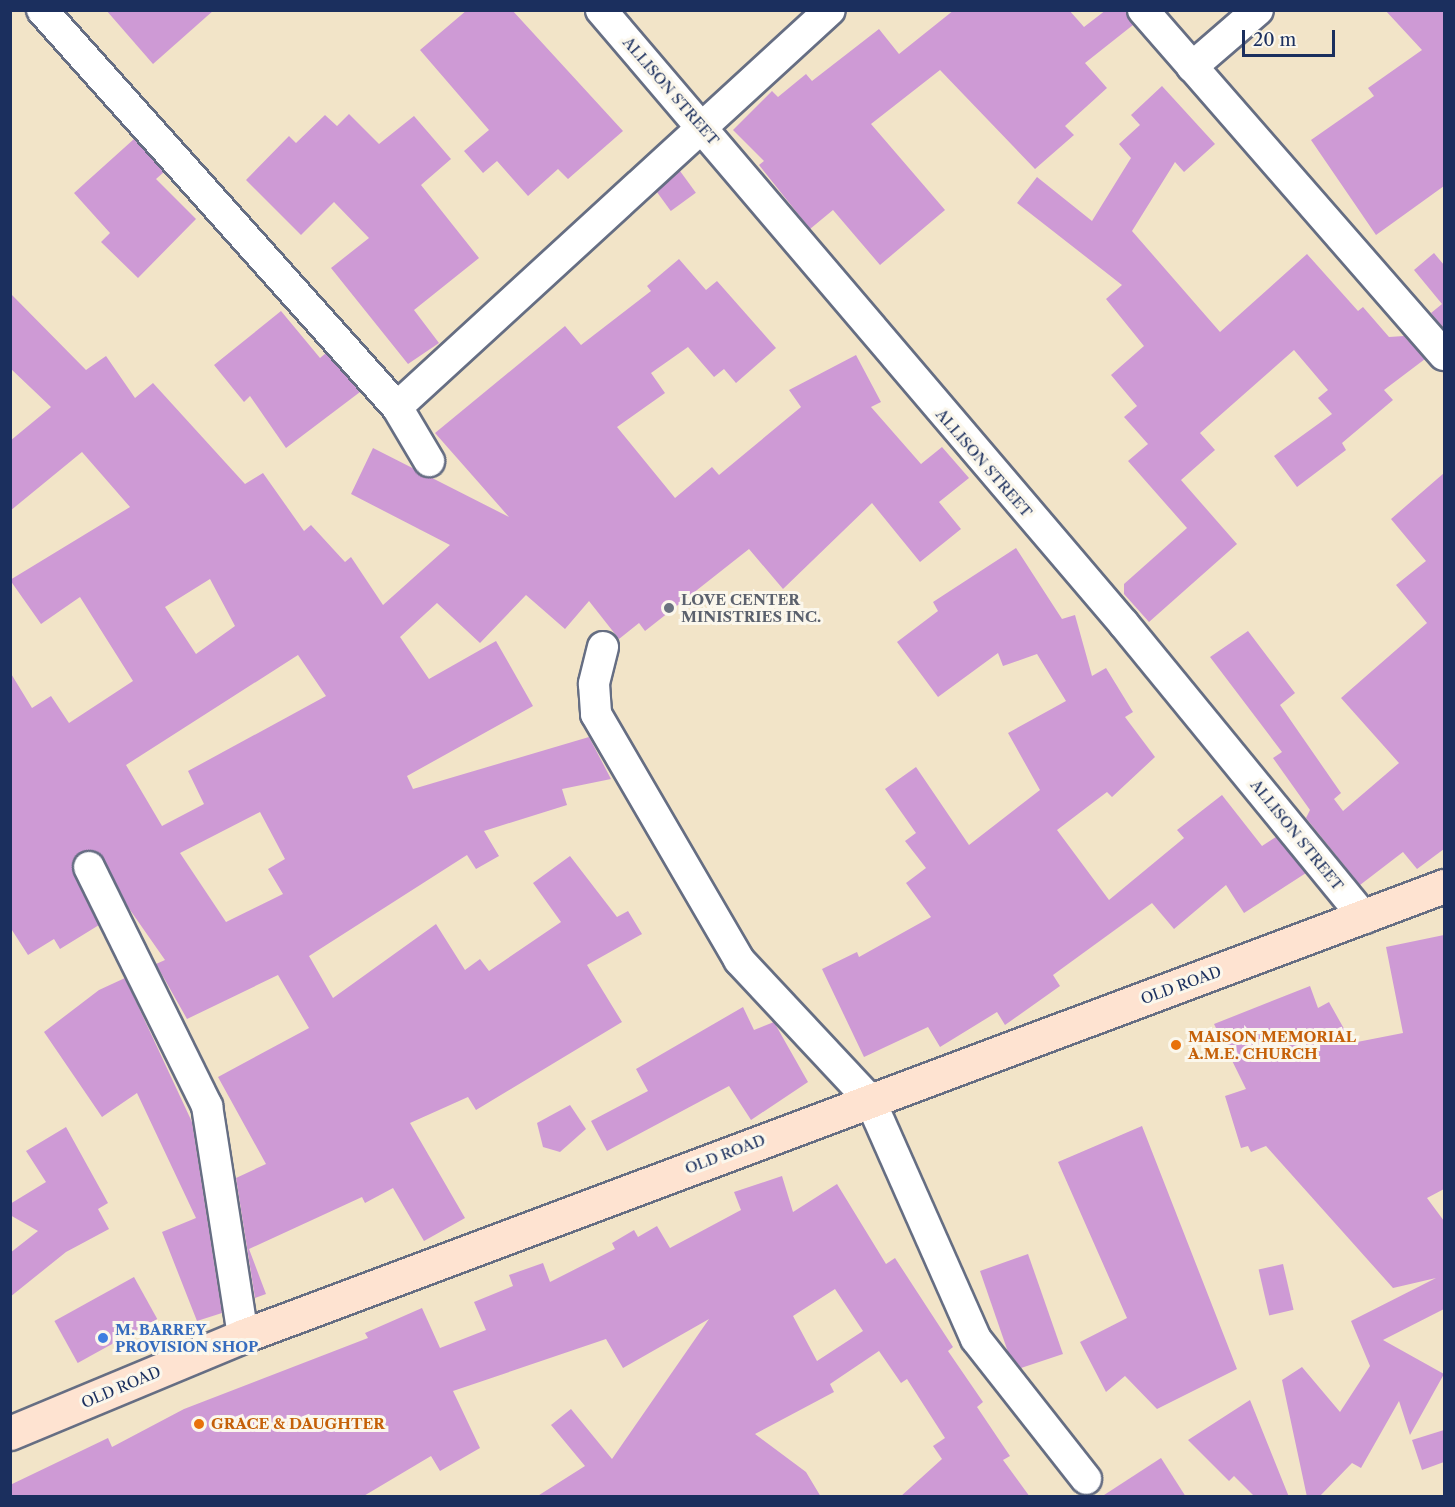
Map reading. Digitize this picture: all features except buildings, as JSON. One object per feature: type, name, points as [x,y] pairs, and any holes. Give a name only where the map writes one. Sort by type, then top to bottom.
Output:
[{"type":"street","points":[[42,10],[397,407],[429,461]]},
{"type":"street","name":"ALLISON STREET","points":[[601,10],[701,126],[1365,918]]},
{"type":"street","points":[[397,407],[830,10]]},
{"type":"street","points":[[1143,10],[1444,355]]},
{"type":"street","points":[[1192,67],[1258,10]]},
{"type":"street","points":[[603,647],[594,684],[596,714],[740,960],[870,1100],[976,1339],[1086,1479]]},
{"type":"street","points":[[89,867],[207,1106],[243,1336]]},
{"type":"street","name":"OLD ROAD","points":[[10,1433],[243,1336],[870,1100],[1365,918],[1444,886]]},
{"type":"place","name":"LOVE CENTER MINISTRIES INC.","points":[[669,608]]},
{"type":"place","name":"MAISON MEMORIAL A.M.E. CHURCH","points":[[1176,1045]]},
{"type":"place","name":"M. BARREY PROVISION SHOP","points":[[103,1338]]},
{"type":"place","name":"GRACE & DAUGHTER","points":[[199,1424]]}]
